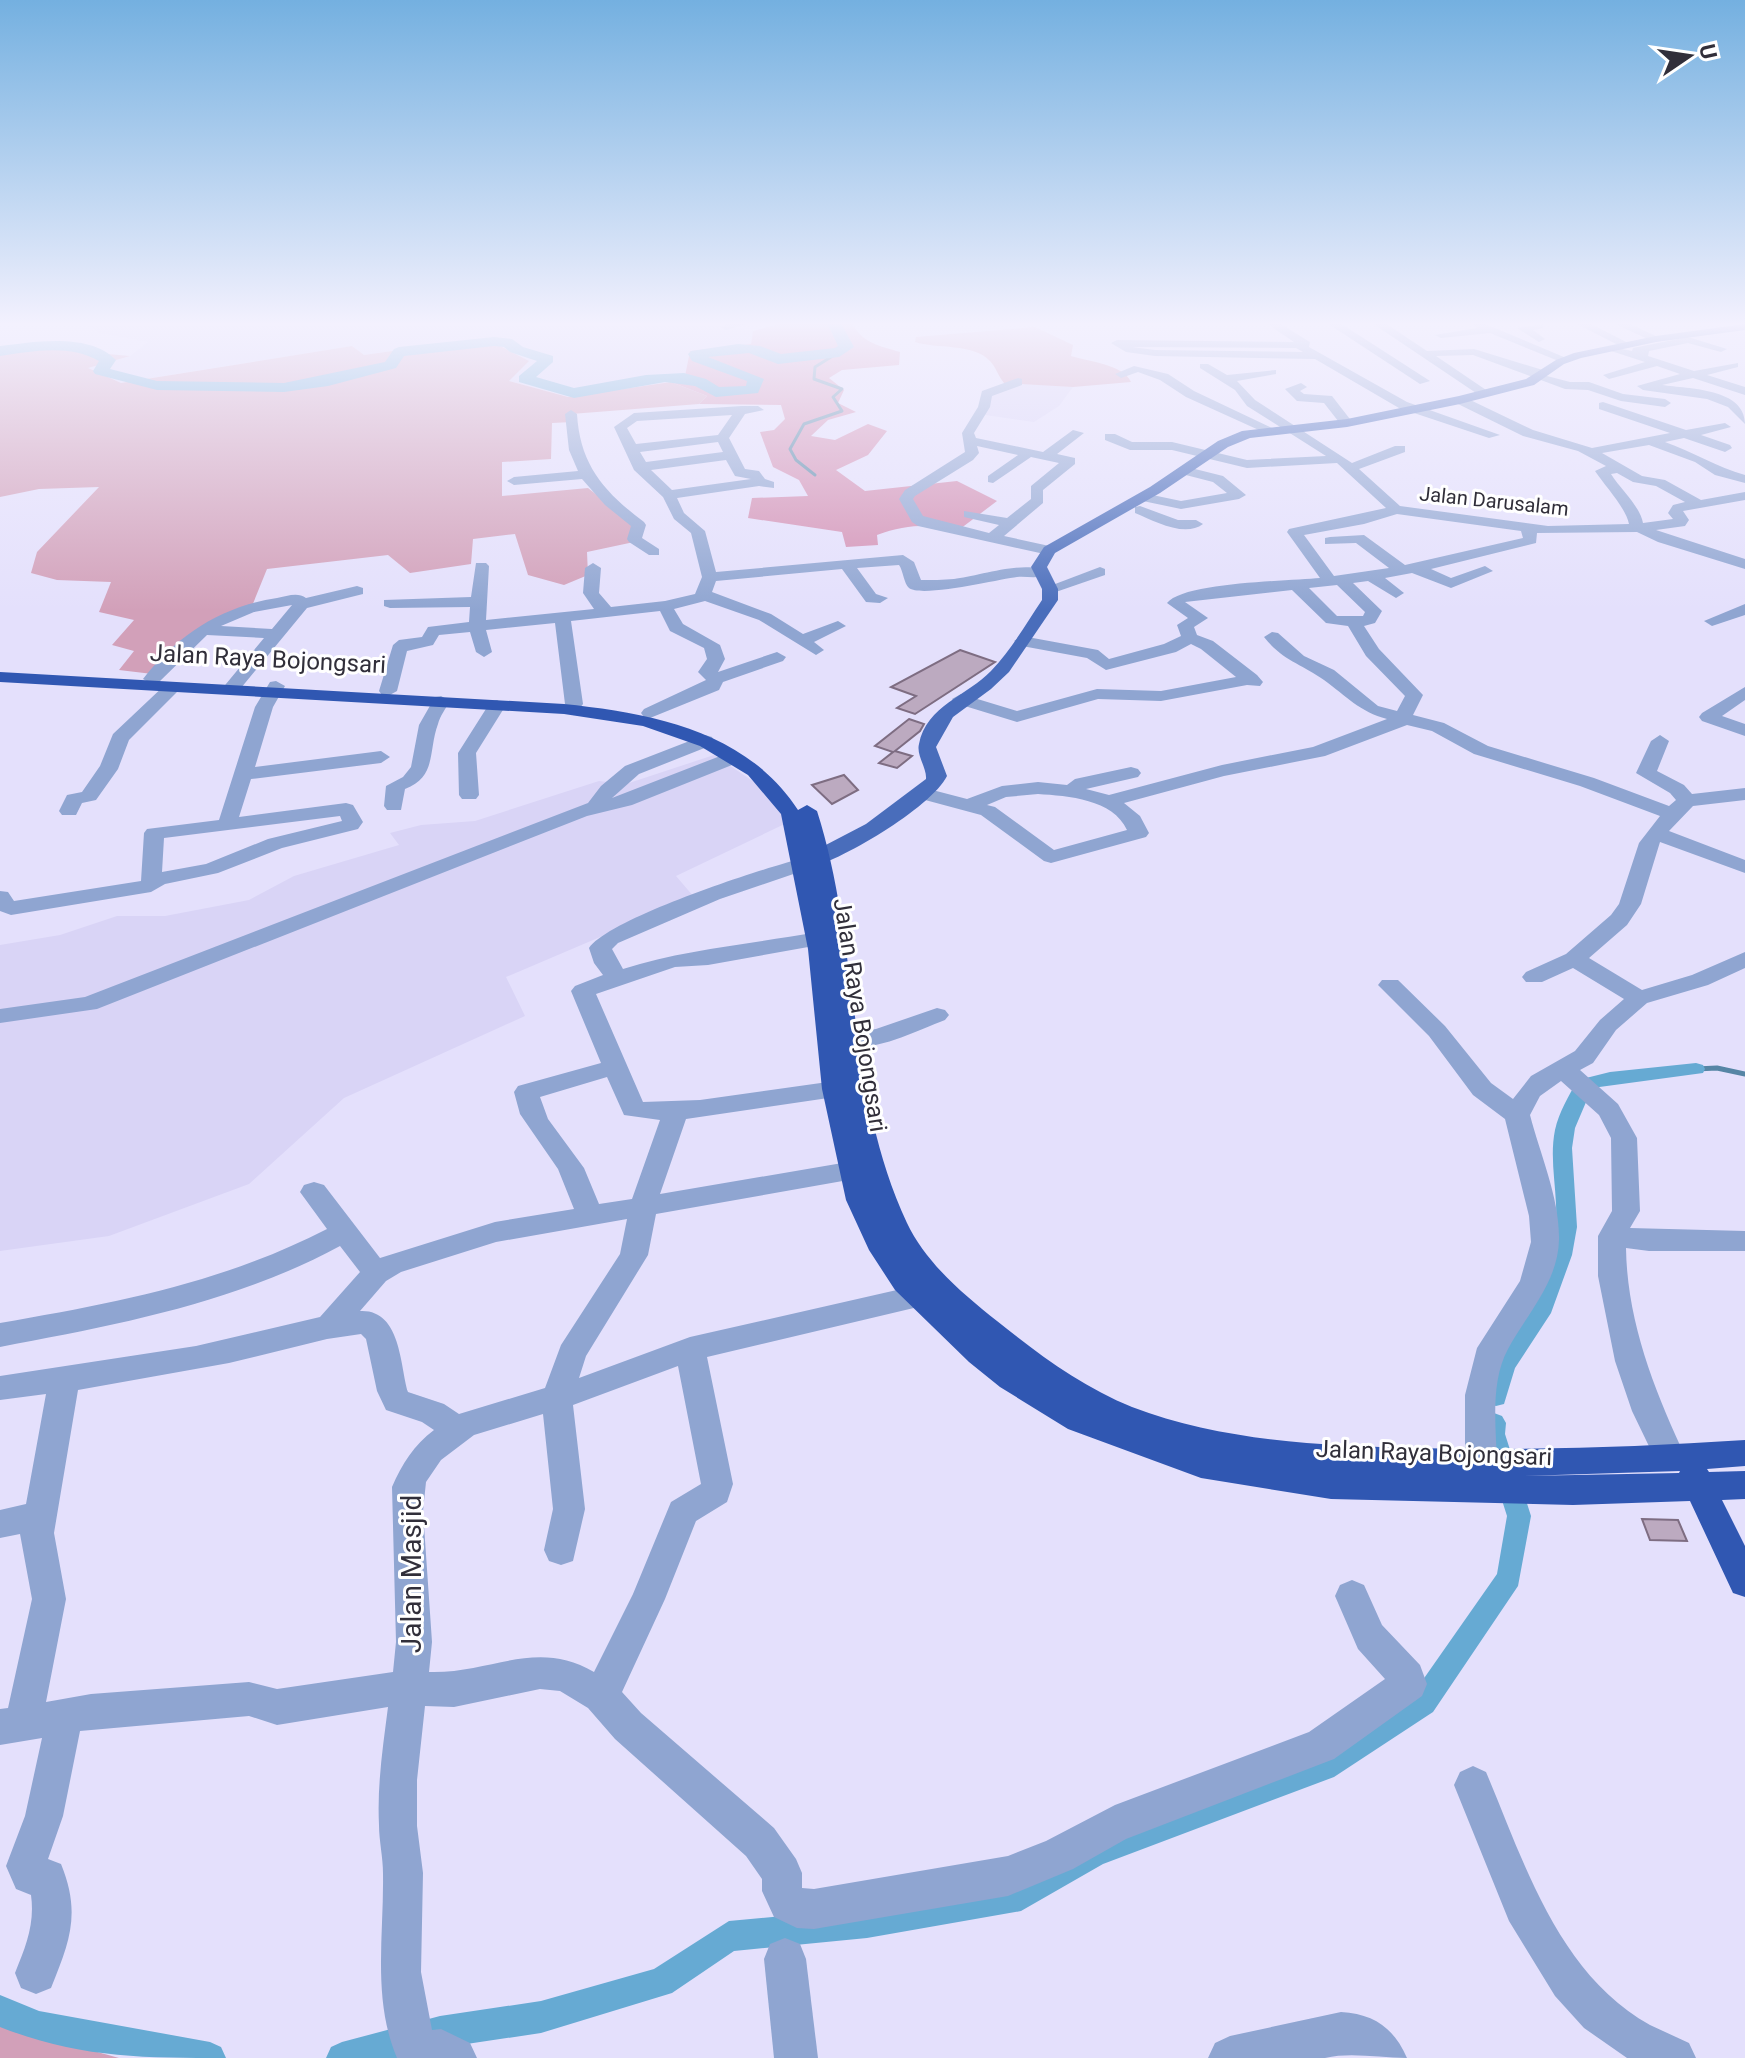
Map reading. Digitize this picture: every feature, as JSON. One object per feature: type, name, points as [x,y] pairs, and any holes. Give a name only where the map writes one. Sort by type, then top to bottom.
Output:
[{"type":"highway","name":"Jalan Raya Bojongsari","points":[[0,669],[497,705],[642,721],[705,741],[735,757],[761,776],[783,799],[812,860],[834,935],[845,1040],[873,1163],[893,1224],[928,1290]]},
{"type":"highway","name":"Jalan Raya Bojongsari","points":[[0,677],[173,687],[233,686]]},
{"type":"highway","name":"Jalan Raya Bojongsari","points":[[274,689],[388,691],[574,704],[650,713],[707,731],[747,751],[775,771],[804,806],[835,1089],[860,1200],[878,1239],[928,1290],[980,1354],[1011,1378],[1079,1420],[1201,1464],[1331,1485],[1501,1473],[1573,1491],[1685,1468]]},
{"type":"highway","points":[[1685,1468],[1745,1453]]},
{"type":"highway","points":[[1685,1468],[1745,1485]]},
{"type":"highway","points":[[1685,1468],[1745,1582]]},
{"type":"main road","points":[[812,860],[921,793],[937,776],[928,753],[929,742],[940,721],[961,699],[993,679],[1050,600],[1050,589],[1040,573],[1040,562],[1049,550],[1143,497],[1236,438],[1269,429],[1366,419]]},
{"type":"street","points":[[570,419],[569,433],[601,497],[662,524],[698,531],[710,577],[705,595]]},
{"type":"street","points":[[631,419],[621,425],[639,467],[653,484],[669,495],[765,484],[754,474],[740,473],[653,484]]},
{"type":"street","points":[[630,449],[722,438],[735,419]]},
{"type":"street","points":[[758,419],[772,422]]},
{"type":"street","points":[[977,419],[968,433],[972,453],[910,493],[906,499],[920,521],[1049,550]]},
{"type":"street","points":[[1247,419],[1269,429]]},
{"type":"street","name":"Jalan Darusalam","points":[[1279,419],[1340,459],[1396,510],[1528,528],[1578,531],[1680,523],[1682,520],[1675,513],[1676,509],[1699,504]]},
{"type":"street","points":[[1344,419],[1347,423]]},
{"type":"street","points":[[1449,419],[1494,435]]},
{"type":"street","points":[[1499,419],[1528,433],[1570,443],[1641,480],[1660,483],[1699,504],[1745,496]]},
{"type":"street","points":[[1642,419],[1725,448]]},
{"type":"street","points":[[1589,452],[1646,439],[1725,427]]},
{"type":"street","points":[[1047,455],[1078,433]]},
{"type":"street","points":[[1110,437],[1130,446],[1172,446],[1243,464],[1340,459],[1400,449]]},
{"type":"street","points":[[722,438],[740,473]]},
{"type":"street","points":[[1646,439],[1700,459],[1720,472],[1745,479]]},
{"type":"street","points":[[970,441],[1070,461],[1036,489],[1038,500],[993,537]]},
{"type":"street","points":[[993,479],[1030,452]]},
{"type":"street","points":[[639,467],[731,455]]},
{"type":"street","points":[[1620,469],[1602,471],[1621,500],[1634,511],[1637,526],[1663,539],[1745,564]]},
{"type":"street","points":[[1143,497],[1181,505],[1239,495],[1218,479],[1183,470]]},
{"type":"street","points":[[514,481],[588,474]]},
{"type":"street","points":[[654,552],[634,539],[662,524],[671,507],[669,495]]},
{"type":"street","points":[[1718,501],[1745,510]]},
{"type":"street","points":[[1127,506],[1176,524],[1196,524]]},
{"type":"street","points":[[1296,585],[1332,620],[1369,620],[1374,611],[1334,580],[1294,534],[1396,510]]},
{"type":"street","points":[[969,514],[1009,523]]},
{"type":"street","points":[[961,699],[1017,717],[1097,694],[1161,696],[1253,680],[1211,648],[1190,638],[1185,625],[1200,618],[1175,600],[1223,589],[1296,585],[1407,569],[1531,540],[1528,528]]},
{"type":"street","points":[[1300,544],[1359,538],[1407,569],[1451,583],[1485,571]]},
{"type":"street","points":[[710,577],[903,560],[909,565],[914,584],[954,584],[1015,573],[1040,573]]},
{"type":"street","points":[[846,564],[872,599],[880,598]]},
{"type":"street","points":[[481,566],[477,627],[484,652]]},
{"type":"street","points":[[593,568],[589,591],[592,599],[607,612]]},
{"type":"street","points":[[1050,589],[1100,572]]},
{"type":"street","points":[[1369,574],[1396,593]]},
{"type":"street","points":[[152,679],[202,630],[220,617],[302,596],[357,591]]},
{"type":"street","points":[[434,631],[665,606],[705,595],[747,613],[765,617],[809,646],[838,626]]},
{"type":"street","points":[[233,686],[277,634],[302,596]]},
{"type":"street","points":[[390,603],[430,600],[436,604],[477,602]]},
{"type":"street","points":[[388,691],[399,649],[405,644],[427,641],[434,631],[436,604]]},
{"type":"street","points":[[665,606],[676,627],[712,645],[716,659],[707,672],[715,679]]},
{"type":"street","points":[[1712,621],[1745,609]]},
{"type":"street","points":[[562,616],[574,704]]},
{"type":"street","points":[[1109,801],[1222,771],[1318,752],[1402,720],[1414,695],[1372,652],[1354,622]]},
{"type":"street","points":[[202,630],[277,634]]},
{"type":"street","points":[[1272,637],[1306,665],[1328,674],[1372,710],[1438,727],[1481,750],[1587,782],[1672,816],[1745,867]]},
{"type":"street","points":[[1022,641],[1092,654],[1106,665],[1170,648],[1190,638]]},
{"type":"street","points":[[715,679],[777,657]]},
{"type":"street","points":[[1280,669],[1306,665]]},
{"type":"street","points":[[650,713],[713,686],[715,679]]},
{"type":"street","points":[[1745,679],[1739,682],[1745,690],[1708,717],[1745,730]]},
{"type":"street","points":[[69,811],[74,799],[90,794],[102,773],[108,769],[120,738],[173,687]]},
{"type":"street","points":[[227,825],[274,689]]},
{"type":"street","points":[[394,806],[396,786],[412,780],[413,774],[420,769],[428,725],[441,701]]},
{"type":"street","points":[[469,795],[467,753],[497,705]]},
{"type":"street","points":[[596,806],[607,785],[623,774],[705,741]]},
{"type":"street","points":[[1534,977],[1574,959],[1596,943],[1630,904],[1649,843],[1672,816],[1677,789],[1646,773],[1660,741]]},
{"type":"street","points":[[244,774],[381,757]]},
{"type":"street","points":[[670,757],[690,775]]},
{"type":"street","points":[[0,1016],[89,1004],[596,806],[625,801],[735,757]]},
{"type":"street","points":[[1071,791],[1082,783],[1131,773]]},
{"type":"street","points":[[921,793],[998,816],[1051,857],[1139,833],[1133,820],[1109,801],[1071,791],[1002,791],[984,796],[970,806]]},
{"type":"street","points":[[1672,816],[1743,791]]},
{"type":"street","points":[[0,897],[2,903],[11,908],[151,886],[158,879],[211,869],[253,850],[353,822],[346,809],[154,833],[151,886]]},
{"type":"street","points":[[618,978],[600,954],[600,948],[610,938],[712,894],[812,860]]},
{"type":"street","points":[[817,939],[708,958],[673,960],[583,991],[633,1109],[645,1113],[676,1110],[835,1089]]},
{"type":"street","points":[[1574,959],[1639,998]]},
{"type":"street","points":[[1517,1115],[1530,1091],[1575,1079],[1608,1025],[1639,998],[1700,980],[1745,959]]},
{"type":"street","points":[[1390,985],[1437,1031],[1482,1089],[1517,1115],[1543,1216],[1545,1242],[1529,1291],[1492,1348],[1480,1395],[1501,1473]]},
{"type":"street","points":[[845,1040],[879,1036],[937,1015]]},
{"type":"street","points":[[591,1215],[582,1201],[571,1169],[537,1123],[527,1092],[614,1067]]},
{"type":"street","points":[[1575,1079],[1609,1110],[1624,1138],[1626,1211],[1612,1236],[1612,1276],[1630,1361],[1648,1411],[1685,1468]]},
{"type":"street","points":[[561,1550],[569,1509],[557,1398],[572,1353],[634,1255],[643,1206],[676,1110]]},
{"type":"street","points":[[331,1325],[376,1273],[391,1265],[495,1232],[854,1170]]},
{"type":"street","points":[[314,1192],[376,1273]]},
{"type":"street","points":[[0,1335],[92,1319],[207,1290],[260,1273],[346,1231]]},
{"type":"street","points":[[1612,1236],[1649,1241],[1745,1241]]},
{"type":"street","name":"Jalan Masjid","points":[[455,2058],[441,2051],[422,2053],[412,2036],[400,1972],[403,1873],[398,1826],[398,1780],[414,1642],[408,1487],[413,1475],[430,1451],[457,1429],[557,1398],[690,1349],[928,1290]]},
{"type":"street","points":[[0,1388],[64,1380],[262,1345],[331,1325],[368,1322],[382,1339],[389,1381],[397,1401],[433,1413],[457,1429]]},
{"type":"street","points":[[601,1696],[648,1599],[681,1516],[715,1492],[717,1484],[690,1349]]},
{"type":"street","points":[[64,1380],[38,1516],[37,1533],[49,1599],[12,1725],[65,1715],[249,1699],[277,1707],[378,1690],[454,1690],[540,1672],[566,1675],[584,1683],[601,1696],[628,1726],[760,1842],[782,1873],[782,1891],[788,1903],[797,1908],[814,1909],[1008,1876],[1059,1855],[1115,1824],[1321,1746],[1409,1684],[1407,1677],[1370,1637],[1352,1596]]},
{"type":"street","points":[[0,1524],[38,1516]]},
{"type":"street","points":[[36,1973],[55,1924],[55,1911],[47,1878],[30,1875],[26,1866],[44,1816],[65,1715]]},
{"type":"street","points":[[1473,1785],[1498,1853],[1532,1926],[1566,1980],[1627,2035],[1674,2058]]},
{"type":"street","points":[[785,1959],[796,2058]]},
{"type":"street","points":[[1230,2058],[1341,2033],[1358,2033],[1370,2038],[1385,2058]]},
{"type":"shaded area","points":[[0,419],[572,419],[572,422],[552,423],[551,459],[502,462],[502,496],[588,488],[635,525],[634,542],[587,552],[588,575],[564,585],[528,575],[515,534],[473,539],[471,564],[410,573],[388,555],[267,569],[250,611],[212,624],[161,675],[119,670],[134,651],[112,645],[134,620],[99,612],[111,582],[57,580],[31,573],[37,552],[99,487],[39,489],[0,497]]},
{"type":"shaded area","points":[[785,419],[831,419],[811,436],[835,440],[868,424],[887,431],[868,455],[836,470],[865,491],[957,481],[997,501],[960,529],[908,527],[877,535],[878,545],[846,547],[842,532],[748,518],[752,498],[808,496],[799,480],[773,467],[760,432],[774,430]]},
{"type":"shaded area","points":[[714,755],[778,798],[791,821],[676,876],[694,897],[506,977],[525,1016],[344,1098],[249,1184],[109,1236],[0,1251],[0,945],[60,935],[117,916],[165,916],[249,900],[294,876],[399,845],[390,833],[421,825],[475,821],[599,781],[626,784]]},
{"type":"shaded area","points":[[0,2025],[119,2058],[0,2058]]},
{"type":"building","points":[[960,650],[995,662],[915,714],[897,708],[916,696],[891,687]]},
{"type":"building","points":[[909,719],[924,724],[895,751],[912,756],[897,768],[879,763],[893,752],[875,746]]},
{"type":"building","points":[[844,775],[858,790],[832,804],[812,785]]},
{"type":"building","points":[[1642,1519],[1678,1520],[1687,1541],[1650,1540]]},
{"type":"waterway","points":[[815,475],[796,460],[790,449],[804,424],[818,419]]},
{"type":"waterway","points":[[1696,1069],[1717,1068],[1745,1074]]},
{"type":"waterway","points":[[1496,1397],[1505,1364],[1540,1313],[1562,1255],[1567,1205],[1563,1167],[1565,1128],[1585,1084],[1610,1078],[1696,1069]]},
{"type":"waterway","points":[[342,2058],[440,2032],[541,2017],[661,1982],[729,1936],[867,1923],[1021,1896],[1094,1853],[1324,1767],[1423,1703],[1509,1578],[1519,1516],[1493,1434],[1494,1423]]},
{"type":"waterway","points":[[0,2011],[39,2027],[210,2058]]}]
